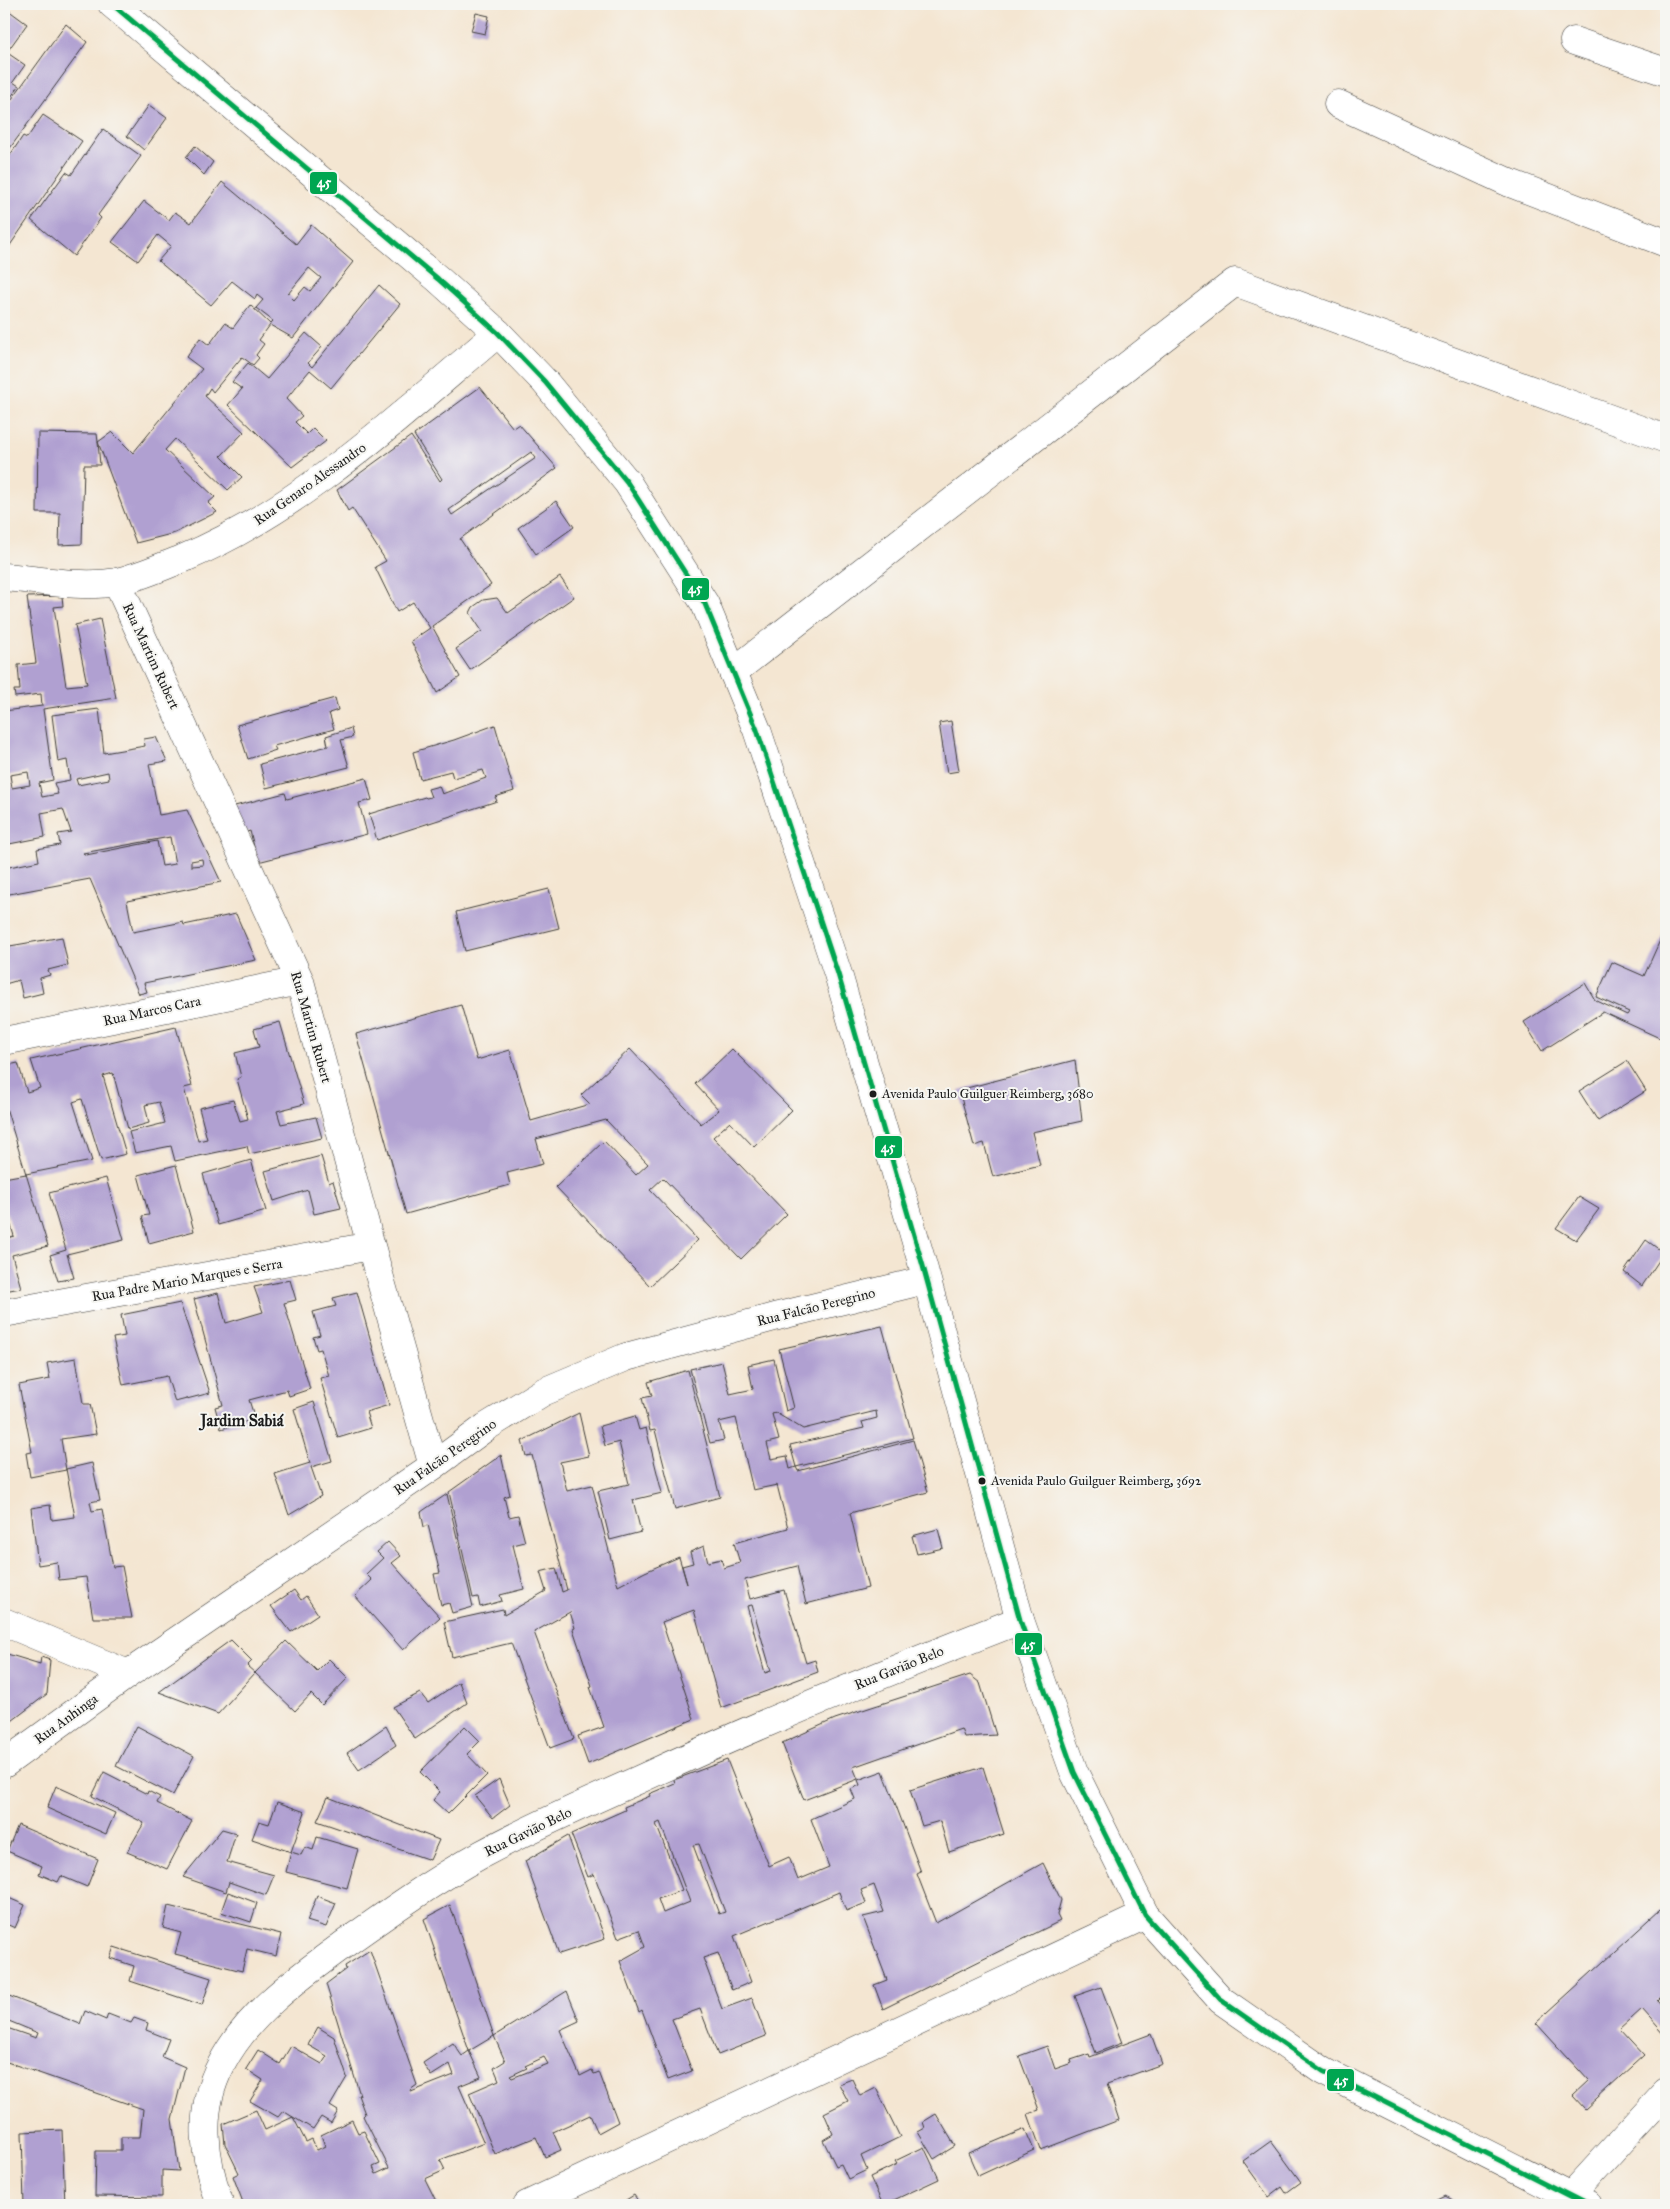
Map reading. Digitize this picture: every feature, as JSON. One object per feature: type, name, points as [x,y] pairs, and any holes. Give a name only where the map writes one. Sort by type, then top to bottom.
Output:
[{"type":"street","points":[[112,4],[431,273],[498,333],[544,382],[626,482],[705,604],[757,730],[838,974],[926,1280],[1020,1620],[1074,1772],[1145,1915],[1221,2000],[1323,2071],[1580,2201],[1666,2092]]},
{"type":"street","points":[[1574,42],[1666,72]]},
{"type":"street","points":[[1338,104],[1510,183],[1666,243]]},
{"type":"street","points":[[733,672],[1235,282],[1666,439]]},
{"type":"street","name":"Rua Genaro Alessandro","points":[[4,577],[85,583],[117,582],[161,568],[209,548],[266,518],[368,443],[498,333]]},
{"type":"street","name":"Rua Martim Rubert","points":[[117,582],[300,981],[371,1246],[433,1466]]},
{"type":"street","name":"Rua Marcos Cara","points":[[6,1035],[300,981]]},
{"type":"street","name":"Rua Padre Mario Marques e Serra","points":[[4,1313],[371,1246]]},
{"type":"street","name":"Rua Falcão Peregrino","points":[[128,1674],[433,1466],[486,1427],[543,1392],[626,1357],[778,1316],[926,1280]]},
{"type":"street","name":"Rua Gavião Belo","points":[[220,2205],[209,2168],[204,2132],[206,2102],[221,2064],[250,2024],[297,1979],[401,1904],[482,1854],[733,1736],[1020,1620]]},
{"type":"street","points":[[4,1622],[128,1674]]},
{"type":"street","name":"Rua Anhinga","points":[[4,1764],[128,1674]]},
{"type":"street","points":[[527,2205],[1145,1915]]},
{"type":"building","points":[[4,7],[27,24],[4,56]]},
{"type":"building","points":[[476,13],[489,16],[485,34],[471,31]]},
{"type":"building","points":[[66,24],[87,42],[5,155],[4,110]]},
{"type":"building","points":[[9,54],[25,65],[13,82],[19,86],[8,101],[4,98],[4,61]]},
{"type":"building","points":[[149,105],[167,118],[144,150],[127,136]]},
{"type":"building","points":[[43,115],[82,141],[4,254],[4,164],[23,136],[27,138]]},
{"type":"building","points":[[103,129],[141,156],[98,215],[101,218],[74,256],[31,220],[66,172],[71,175]]},
{"type":"building","points":[[195,146],[213,162],[204,175],[186,157]]},
{"type":"building","points":[[222,182],[296,244],[311,225],[353,262],[293,338],[270,325],[259,340],[264,344],[256,355],[259,358],[253,365],[242,357],[213,392],[210,388],[205,396],[244,432],[221,456],[242,477],[228,490],[175,439],[165,450],[215,497],[208,503],[217,512],[175,533],[136,543],[98,442],[112,432],[133,453],[202,369],[186,357],[200,338],[209,345],[225,323],[233,328],[250,305],[270,324],[273,321],[256,308],[263,300],[257,295],[255,299],[232,281],[211,305],[158,261],[171,246],[158,235],[138,261],[112,242],[144,201],[169,220],[175,212],[191,223]],"holes":[[[309,268],[321,278],[310,291],[305,287],[294,300],[288,294]]]},
{"type":"building","points":[[379,285],[400,304],[331,388],[310,370],[286,399],[302,416],[295,422],[307,434],[313,428],[326,441],[292,467],[228,405],[242,389],[232,382],[248,363],[267,379],[306,333],[322,347],[308,363],[312,367]]},
{"type":"building","points":[[480,387],[513,428],[519,424],[557,468],[460,539],[491,585],[432,626],[460,677],[437,693],[411,641],[430,628],[413,602],[397,612],[375,567],[386,561],[352,508],[348,511],[337,490],[411,436],[440,481],[442,479],[414,435]],"holes":[[[531,452],[536,458],[452,515],[449,510]]]},
{"type":"building","points":[[38,433],[97,434],[100,465],[84,465],[82,544],[59,545],[60,513],[37,513]]},
{"type":"building","points":[[556,501],[574,527],[536,554],[518,528]]},
{"type":"building","points":[[560,577],[574,597],[470,670],[456,649],[482,631],[470,613],[473,607],[483,600],[497,598],[508,613]]},
{"type":"building","points":[[62,596],[63,606],[54,607],[66,686],[87,684],[75,625],[100,619],[116,698],[43,709],[53,780],[39,783],[42,797],[58,794],[54,783],[70,780],[67,760],[58,762],[52,715],[99,709],[104,753],[145,746],[144,739],[156,737],[167,761],[149,764],[159,815],[187,810],[221,882],[127,901],[133,932],[183,922],[184,925],[236,914],[256,960],[144,983],[147,992],[139,994],[90,879],[4,895],[4,868],[39,861],[37,849],[60,845],[58,834],[71,832],[63,809],[41,813],[45,837],[4,845],[4,711],[42,706],[41,694],[15,697],[14,690],[20,690],[18,665],[36,663],[27,597]],"holes":[[[28,772],[30,785],[12,788],[10,775]],[[108,772],[109,779],[78,785],[76,779]],[[170,837],[175,864],[162,866],[157,841],[86,855],[83,853]],[[202,859],[203,865],[191,866],[191,861]]]},
{"type":"building","points":[[335,698],[338,710],[329,713],[334,729],[274,746],[276,750],[248,759],[237,725]]},
{"type":"building","points":[[951,721],[959,771],[947,773],[939,723]]},
{"type":"building","points":[[495,725],[514,791],[495,797],[497,801],[377,840],[369,814],[425,797],[431,797],[428,789],[439,786],[442,794],[486,778],[483,770],[453,778],[451,771],[420,779],[413,752]]},
{"type":"building","points":[[351,728],[353,737],[341,740],[349,767],[266,788],[260,764],[328,746],[326,736]]},
{"type":"building","points":[[366,778],[372,800],[359,803],[367,834],[258,862],[250,831],[241,834],[231,807],[285,793],[287,799]]},
{"type":"building","points":[[549,889],[559,928],[465,951],[456,912]]},
{"type":"building","points":[[1666,927],[1666,1041],[1603,1012],[1542,1051],[1524,1022],[1585,983],[1595,1000],[1627,1015],[1629,1012],[1596,997],[1612,962],[1644,976]]},
{"type":"building","points":[[62,937],[68,965],[48,970],[50,975],[40,978],[43,993],[23,998],[19,980],[5,984],[4,947]]},
{"type":"building","points":[[461,1005],[477,1060],[510,1050],[531,1121],[590,1104],[581,1095],[630,1049],[701,1124],[719,1110],[695,1084],[732,1049],[792,1110],[754,1147],[730,1122],[713,1137],[787,1214],[741,1259],[663,1178],[650,1190],[698,1240],[650,1286],[556,1187],[604,1141],[636,1175],[648,1164],[606,1120],[536,1139],[543,1164],[507,1173],[510,1185],[406,1214],[356,1034]]},
{"type":"building","points":[[280,1022],[304,1104],[277,1111],[281,1124],[316,1117],[322,1138],[249,1154],[247,1146],[175,1161],[171,1146],[135,1153],[129,1132],[165,1123],[159,1102],[145,1105],[149,1123],[128,1129],[113,1073],[103,1076],[126,1154],[101,1160],[82,1099],[73,1102],[92,1161],[26,1174],[4,1101],[4,1066],[18,1063],[27,1092],[40,1088],[31,1060],[176,1027],[192,1086],[184,1088],[198,1141],[207,1139],[199,1108],[233,1100],[240,1121],[248,1119],[237,1079],[241,1077],[235,1053],[259,1047],[254,1029]]},
{"type":"building","points":[[1075,1060],[1082,1121],[1032,1132],[1040,1165],[993,1177],[984,1143],[974,1146],[959,1090]]},
{"type":"building","points":[[1627,1061],[1646,1091],[1598,1121],[1579,1091]]},
{"type":"building","points":[[321,1156],[329,1183],[333,1181],[341,1208],[314,1214],[308,1190],[274,1201],[265,1171]]},
{"type":"building","points":[[251,1160],[266,1211],[218,1225],[203,1174]]},
{"type":"building","points":[[176,1165],[194,1231],[149,1243],[142,1216],[149,1215],[138,1175]]},
{"type":"building","points":[[26,1174],[48,1246],[12,1255],[21,1288],[4,1291],[4,1228],[7,1238],[14,1236],[4,1203],[4,1178]]},
{"type":"building","points":[[106,1178],[124,1240],[67,1254],[74,1278],[58,1281],[50,1255],[66,1250],[49,1193]]},
{"type":"building","points":[[1579,1197],[1599,1209],[1576,1240],[1556,1228]]},
{"type":"building","points":[[1646,1240],[1664,1253],[1642,1286],[1624,1272]]},
{"type":"building","points":[[290,1280],[296,1300],[284,1303],[310,1389],[289,1396],[287,1390],[249,1400],[255,1419],[221,1429],[215,1407],[223,1405],[194,1299],[218,1293],[226,1323],[263,1312],[254,1287]]},
{"type":"building","points":[[357,1292],[389,1405],[366,1412],[371,1428],[338,1438],[320,1378],[329,1376],[321,1349],[317,1350],[313,1337],[320,1335],[313,1312],[336,1306],[333,1298]]},
{"type":"building","points":[[180,1303],[210,1393],[175,1402],[167,1376],[123,1385],[113,1338],[125,1336],[121,1315]]},
{"type":"building","points":[[882,1326],[913,1438],[796,1467],[798,1471],[913,1440],[928,1492],[850,1513],[868,1588],[806,1604],[797,1566],[745,1580],[750,1599],[784,1590],[806,1663],[815,1660],[818,1672],[721,1708],[694,1610],[662,1622],[694,1719],[588,1764],[578,1736],[604,1727],[590,1687],[592,1686],[573,1629],[575,1628],[570,1612],[534,1632],[574,1739],[550,1748],[511,1643],[452,1657],[444,1622],[503,1609],[504,1615],[546,1591],[540,1572],[556,1568],[562,1592],[567,1590],[532,1455],[526,1456],[522,1441],[579,1413],[589,1456],[560,1462],[567,1491],[592,1485],[618,1586],[679,1557],[687,1584],[682,1566],[693,1563],[690,1552],[704,1546],[708,1562],[721,1559],[724,1568],[740,1563],[734,1543],[788,1528],[777,1485],[753,1490],[736,1418],[719,1422],[724,1440],[710,1443],[690,1369],[722,1362],[730,1394],[753,1389],[748,1365],[774,1359],[786,1411],[794,1408],[779,1349]],"holes":[[[876,1411],[877,1418],[862,1422],[864,1428],[790,1445],[796,1467],[790,1469],[787,1456],[771,1459],[767,1443],[779,1440],[772,1414],[776,1413],[803,1429]],[[752,1605],[771,1671],[765,1673],[747,1606]]]},
{"type":"building","points":[[76,1358],[83,1404],[90,1404],[96,1434],[61,1439],[66,1470],[30,1477],[26,1453],[32,1452],[19,1385],[50,1379],[47,1363]]},
{"type":"building","points":[[688,1370],[720,1497],[675,1509],[655,1430],[650,1431],[642,1398],[652,1396],[648,1382]]},
{"type":"building","points":[[314,1402],[332,1461],[311,1467],[321,1496],[289,1515],[275,1474],[310,1463],[294,1409]]},
{"type":"building","points":[[635,1416],[639,1430],[646,1428],[662,1493],[633,1500],[641,1532],[610,1540],[598,1491],[629,1484],[619,1442],[605,1446],[600,1426]]},
{"type":"building","points":[[501,1455],[510,1495],[504,1497],[509,1517],[518,1515],[525,1542],[513,1545],[524,1589],[500,1595],[502,1601],[480,1607],[478,1597],[473,1598],[449,1492]]},
{"type":"building","points":[[92,1463],[100,1500],[90,1502],[92,1511],[102,1509],[113,1567],[122,1566],[132,1618],[93,1618],[86,1577],[59,1580],[57,1562],[38,1565],[31,1508],[50,1505],[52,1520],[75,1517],[66,1469]]},
{"type":"building","points":[[447,1494],[473,1607],[452,1613],[449,1603],[441,1605],[434,1574],[440,1573],[428,1525],[424,1527],[421,1512]]},
{"type":"building","points":[[938,1529],[943,1548],[917,1554],[912,1536]]},
{"type":"building","points":[[388,1542],[401,1556],[392,1563],[440,1617],[403,1650],[355,1596],[372,1580],[366,1574],[383,1558],[377,1552]]},
{"type":"building","points":[[294,1590],[301,1600],[306,1596],[318,1614],[291,1632],[271,1606]]},
{"type":"building","points":[[231,1640],[252,1661],[247,1666],[255,1673],[218,1714],[159,1692]]},
{"type":"building","points":[[286,1641],[317,1671],[329,1659],[348,1678],[322,1705],[311,1694],[295,1711],[255,1673]]},
{"type":"building","points":[[4,1653],[40,1664],[41,1657],[50,1660],[47,1694],[4,1727]]},
{"type":"building","points":[[970,1675],[980,1683],[996,1735],[964,1737],[961,1729],[853,1767],[858,1779],[804,1800],[782,1743],[835,1719]]},
{"type":"building","points":[[459,1682],[467,1703],[415,1739],[393,1707],[420,1693],[428,1703]]},
{"type":"building","points":[[137,1726],[194,1756],[173,1795],[116,1766]]},
{"type":"building","points":[[386,1726],[396,1745],[359,1770],[347,1753]]},
{"type":"building","points":[[465,1726],[480,1741],[467,1754],[487,1775],[448,1814],[433,1800],[440,1792],[420,1772]]},
{"type":"building","points":[[727,1760],[769,1866],[789,1857],[798,1880],[829,1867],[811,1819],[855,1799],[851,1789],[860,1785],[858,1780],[883,1771],[921,1872],[917,1874],[936,1923],[1043,1863],[1061,1900],[1057,1915],[1060,1921],[883,2009],[874,1985],[887,1980],[863,1917],[884,1912],[874,1885],[861,1890],[866,1903],[846,1911],[839,1892],[734,1936],[751,1982],[732,1990],[718,1953],[703,1958],[722,2009],[752,1998],[766,2036],[718,2055],[700,2009],[672,2019],[692,2071],[668,2080],[642,2010],[639,2012],[620,1961],[645,1947],[639,1930],[618,1938],[594,1874],[588,1877],[571,1834],[625,1810],[624,1807],[675,1783],[674,1780]],"holes":[[[660,1822],[690,1902],[663,1913],[658,1899],[682,1890],[656,1824]],[[699,1844],[725,1912],[719,1914],[693,1845]]]},
{"type":"building","points":[[983,1767],[1004,1834],[949,1852],[940,1821],[922,1826],[910,1790]]},
{"type":"building","points":[[104,1772],[147,1794],[148,1791],[160,1797],[157,1803],[192,1821],[167,1869],[127,1852],[144,1823],[92,1796]]},
{"type":"building","points":[[499,1779],[510,1805],[493,1818],[475,1796]]},
{"type":"building","points":[[56,1786],[115,1813],[106,1834],[47,1808]]},
{"type":"building","points":[[328,1797],[439,1840],[430,1860],[317,1821]]},
{"type":"building","points":[[277,1802],[305,1812],[291,1852],[252,1839],[259,1821],[269,1824]]},
{"type":"building","points":[[18,1825],[98,1859],[87,1887],[61,1876],[58,1882],[39,1874],[42,1866],[7,1851]]},
{"type":"building","points":[[222,1829],[236,1833],[227,1862],[274,1875],[266,1895],[229,1882],[226,1892],[183,1877]]},
{"type":"building","points":[[568,1836],[605,1939],[559,1954],[525,1861]]},
{"type":"building","points":[[317,1837],[358,1849],[347,1888],[286,1872],[291,1852],[301,1855],[305,1847],[313,1850]]},
{"type":"building","points":[[228,1892],[257,1903],[251,1922],[221,1912]]},
{"type":"building","points":[[4,1896],[25,1905],[15,1928],[4,1923]]},
{"type":"building","points":[[317,1896],[336,1903],[326,1927],[307,1921]]},
{"type":"building","points":[[450,1905],[494,2036],[469,2051],[424,1919]]},
{"type":"building","points":[[168,1906],[281,1934],[276,1956],[247,1949],[242,1971],[175,1954],[181,1933],[163,1928]]},
{"type":"building","points":[[1660,1910],[1666,1917],[1666,1990],[1656,2000],[1666,2011],[1666,2036],[1642,2009],[1620,2029],[1644,2055],[1585,2109],[1573,2096],[1589,2081],[1536,2023]]},
{"type":"building","points":[[114,1947],[211,1978],[202,2005],[130,1981],[134,1966],[110,1958]]},
{"type":"building","points":[[370,1950],[417,2085],[410,2090],[411,2092],[454,2075],[450,2064],[431,2076],[423,2063],[453,2043],[462,2056],[469,2051],[481,2077],[459,2086],[484,2143],[440,2160],[445,2170],[425,2179],[438,2205],[375,2205],[373,2202],[367,2205],[244,2205],[233,2176],[239,2173],[225,2144],[223,2124],[256,2110],[265,2130],[293,2117],[306,2142],[312,2139],[317,2150],[325,2146],[321,2135],[352,2120],[358,2133],[364,2131],[380,2164],[373,2167],[376,2174],[389,2168],[363,2116],[365,2114],[358,2095],[360,2095],[326,1984],[346,1969],[345,1966]]},
{"type":"building","points":[[1101,1987],[1122,2043],[1096,2053],[1075,1996]]},
{"type":"building","points":[[567,1991],[579,2021],[560,2030],[580,2076],[592,2070],[594,2074],[599,2072],[618,2122],[598,2133],[590,2115],[553,2132],[561,2150],[545,2157],[536,2137],[495,2154],[469,2093],[499,2080],[494,2068],[505,2061],[494,2036]],"holes":[[[544,2057],[548,2064],[512,2078],[510,2076]]]},
{"type":"building","points":[[4,1994],[80,2024],[85,2011],[106,2020],[108,2014],[131,2023],[134,2018],[148,2023],[146,2030],[169,2039],[162,2057],[185,2067],[172,2119],[179,2171],[162,2170],[162,2197],[95,2196],[96,2151],[121,2151],[121,2137],[140,2137],[143,2109],[4,2061],[4,2027],[36,2038],[38,2033],[4,2019]]},
{"type":"building","points":[[318,2027],[334,2037],[347,2077],[330,2106],[338,2111],[331,2123],[321,2117],[313,2129],[283,2111],[278,2117],[250,2101],[263,2080],[246,2069],[258,2050],[280,2064],[291,2046],[322,2064],[327,2056],[308,2045]]},
{"type":"building","points":[[1151,2034],[1162,2064],[1107,2084],[1119,2120],[1041,2150],[1028,2114],[1039,2110],[1019,2056],[1047,2046],[1055,2069],[1072,2063],[1071,2060],[1089,2054],[1090,2057]]},
{"type":"building","points":[[852,2079],[860,2096],[876,2088],[900,2137],[861,2156],[867,2170],[848,2179],[841,2164],[836,2166],[823,2140],[833,2134],[824,2113],[848,2101],[839,2084]]},
{"type":"building","points":[[936,2114],[955,2146],[934,2159],[918,2132],[925,2128],[923,2122]]},
{"type":"building","points":[[1025,2129],[1034,2150],[978,2176],[968,2153]]},
{"type":"building","points":[[62,2130],[65,2205],[24,2205],[22,2132]]},
{"type":"building","points":[[1271,2141],[1301,2182],[1286,2193],[1282,2187],[1269,2197],[1243,2161]]},
{"type":"building","points":[[924,2147],[939,2179],[883,2205],[870,2177],[897,2164],[895,2161]]},
{"type":"building","points":[[634,2195],[641,2205],[618,2205]]},
{"type":"building","points":[[1445,2196],[1463,2205],[1426,2205]]},
{"type":"transit line","name":"45","points":[[112,4],[438,279],[498,333],[545,382],[627,482],[705,604],[757,730],[838,974],[923,1266],[1020,1620],[1074,1772],[1145,1915],[1221,2000],[1323,2071],[1588,2205]]},
{"type":"place","name":"Avenida Paulo Guilguer Reimberg, 3680","points":[[873,1094]]},
{"type":"place","name":"Avenida Paulo Guilguer Reimberg, 3692","points":[[982,1481]]},
{"type":"district","name":"Jardim Sabiá","points":[[242,1420]]}]
